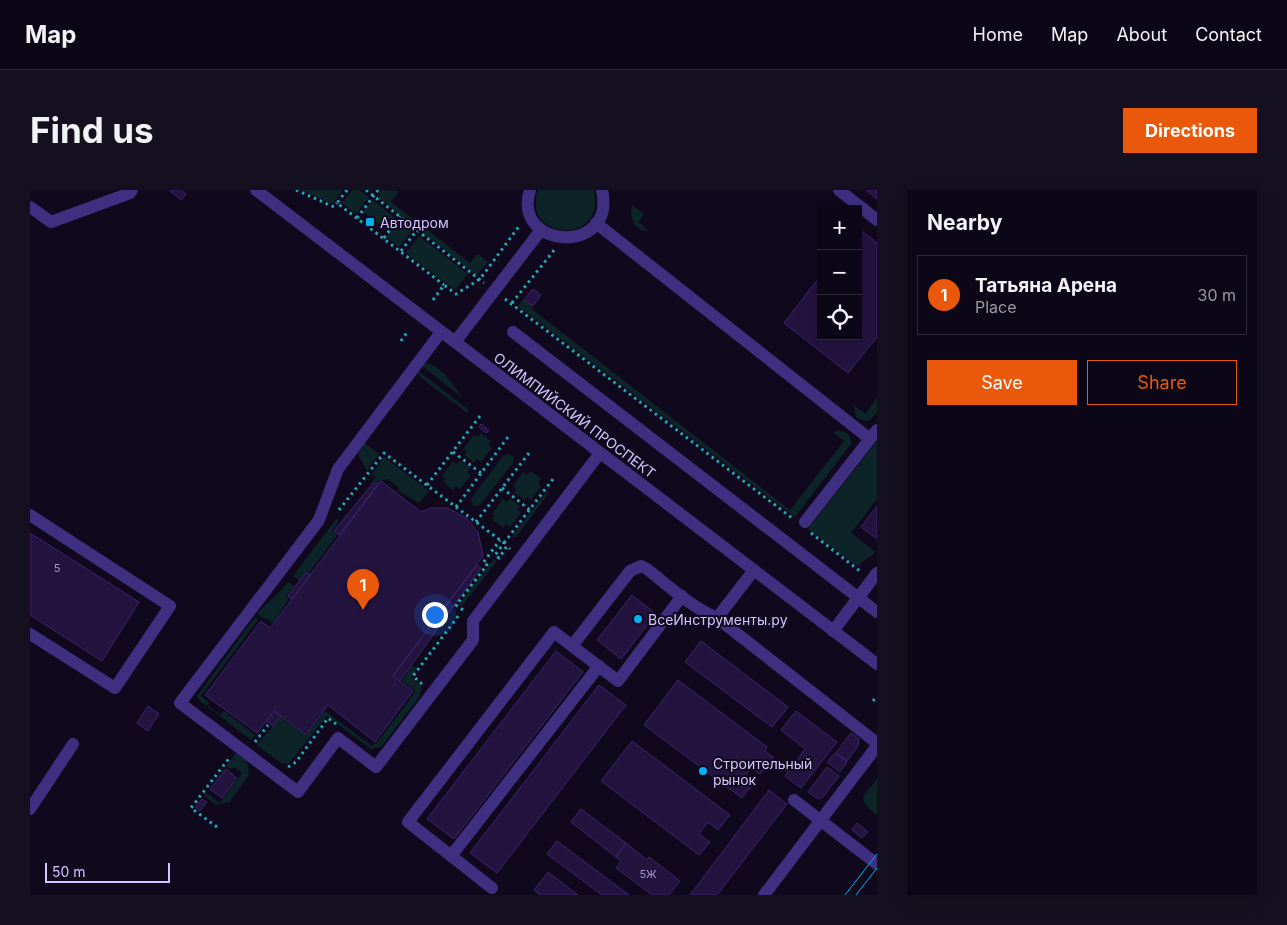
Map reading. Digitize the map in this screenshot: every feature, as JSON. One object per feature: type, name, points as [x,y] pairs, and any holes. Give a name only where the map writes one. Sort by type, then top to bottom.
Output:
[{"type":"street","points":[[30,207],[52,222],[130,193],[132,190]]},
{"type":"street","name":"ОЛИМПИЙСКИЙ ПРОСПЕКТ","points":[[256,190],[877,664]]},
{"type":"street","points":[[530,190],[528,208],[533,220],[541,230],[552,236],[565,239],[584,234],[596,223],[603,206],[602,190]]},
{"type":"street","points":[[840,190],[877,220]]},
{"type":"street","points":[[596,223],[873,435],[803,525]]},
{"type":"street","points":[[455,342],[541,230]]},
{"type":"street","points":[[441,332],[338,469],[319,520],[180,703],[298,792],[338,738],[376,767],[473,640],[473,621],[600,453]]},
{"type":"street","points":[[512,332],[877,612]]},
{"type":"street","points":[[30,515],[170,606],[115,688],[30,634]]},
{"type":"street","points":[[572,646],[636,567],[641,566],[702,612],[717,618],[877,744],[764,895]]},
{"type":"street","points":[[717,618],[754,570]]},
{"type":"street","points":[[833,631],[874,577]]},
{"type":"street","points":[[492,888],[408,822],[554,632],[618,681],[682,596]]},
{"type":"street","points":[[451,856],[598,666]]},
{"type":"street","points":[[30,809],[73,744]]},
{"type":"street","points":[[794,800],[877,864]]},
{"type":"path","points":[[296,190],[334,207],[348,190]]},
{"type":"path","points":[[366,190],[494,290],[874,577]]},
{"type":"path","points":[[357,218],[378,190]]},
{"type":"path","points":[[337,204],[456,294],[480,279],[520,226],[520,217]]},
{"type":"path","points":[[384,238],[400,216]]},
{"type":"path","points":[[401,251],[417,230]]},
{"type":"path","points":[[433,300],[444,285]]},
{"type":"path","points":[[401,341],[408,332]]},
{"type":"path","points":[[427,486],[480,416]]},
{"type":"path","points":[[456,507],[508,437]]},
{"type":"path","points":[[338,511],[384,452],[504,543]]},
{"type":"path","points":[[453,452],[481,473]]},
{"type":"path","points":[[476,522],[528,453]]},
{"type":"path","points":[[521,556],[507,546],[499,558],[495,555],[553,479]]},
{"type":"path","points":[[502,488],[530,510]]},
{"type":"path","points":[[508,539],[513,543]]},
{"type":"path","points":[[463,610],[456,605],[487,565],[483,562],[500,540]]},
{"type":"path","points":[[498,564],[510,548]]},
{"type":"path","points":[[423,689],[421,683],[413,676],[469,602]]},
{"type":"path","points":[[873,702],[877,696]]},
{"type":"path","points":[[283,767],[293,764],[328,718],[342,729]]},
{"type":"path","points":[[260,750],[253,744],[268,725]]},
{"type":"path","points":[[217,828],[191,808],[238,747]]},
{"type":"green space","points":[[301,190],[343,190],[332,204]]},
{"type":"green space","points":[[352,190],[359,190],[369,197],[356,214],[342,203]]},
{"type":"green space","points":[[382,190],[399,191],[391,202],[470,263],[478,254],[488,262],[477,275],[377,197]]},
{"type":"green space","points":[[538,190],[594,190],[595,208],[588,221],[577,228],[564,230],[551,227],[541,219],[536,207]]},
{"type":"green space","points":[[373,200],[395,218],[386,230],[363,212]]},
{"type":"green space","points":[[632,205],[644,214],[638,222],[649,231],[639,229],[634,223],[632,219]]},
{"type":"green space","points":[[399,221],[412,231],[399,247],[386,237]]},
{"type":"green space","points":[[419,236],[468,274],[455,290],[406,253]]},
{"type":"green space","points":[[523,299],[533,307],[532,309],[790,510],[844,441],[833,432],[843,431],[846,433],[850,437],[851,444],[795,517],[518,306]]},
{"type":"green space","points":[[426,363],[432,364],[442,372],[464,399],[422,366]]},
{"type":"green space","points":[[417,370],[469,410],[467,413],[420,377]]},
{"type":"green space","points":[[877,398],[877,412],[870,420],[864,421],[856,417],[854,405],[865,414]]},
{"type":"green space","points":[[481,433],[491,441],[488,445],[492,448],[481,462],[477,459],[474,463],[464,455],[467,452],[463,449],[474,435],[478,437]]},
{"type":"green space","points":[[877,441],[877,499],[851,533],[876,552],[857,566],[808,529]]},
{"type":"green space","points":[[364,442],[379,454],[367,470],[358,455]]},
{"type":"green space","points":[[508,454],[513,456],[513,463],[480,505],[473,506],[471,499],[503,456]]},
{"type":"green space","points":[[384,457],[429,491],[419,503],[398,491],[399,488],[388,479],[371,483],[376,477],[372,474]]},
{"type":"green space","points":[[460,460],[470,468],[467,472],[471,475],[460,489],[456,486],[453,490],[443,482],[446,479],[442,476],[453,461],[457,464]]},
{"type":"green space","points":[[530,471],[541,478],[538,483],[541,486],[531,500],[527,497],[524,500],[514,493],[516,489],[513,486],[523,472],[527,475]]},
{"type":"green space","points":[[547,491],[549,493],[515,538],[512,536]]},
{"type":"green space","points":[[510,498],[520,506],[517,510],[521,513],[510,527],[506,524],[503,528],[493,520],[495,516],[492,514],[503,499],[507,502]]},
{"type":"green space","points":[[336,519],[339,521],[332,531],[337,535],[309,573],[306,571],[299,580],[293,576]]},
{"type":"green space","points":[[494,559],[497,561],[462,606],[459,604]]},
{"type":"green space","points":[[288,582],[294,586],[287,596],[289,598],[273,623],[257,614],[281,591]]},
{"type":"green space","points":[[255,617],[258,620],[201,696],[209,702],[207,705],[220,715],[224,711],[255,735],[251,740],[200,701],[197,696]]},
{"type":"green space","points":[[412,666],[417,669],[411,677],[421,686],[420,696],[381,747],[371,749],[327,716],[288,764],[281,763],[257,745],[281,717],[306,736],[325,711],[372,746],[374,743],[376,744],[416,691],[402,681]]},
{"type":"green space","points":[[236,753],[247,762],[249,774],[230,802],[216,805],[204,796],[206,793],[220,803],[242,773],[234,767],[232,769],[226,766]]},
{"type":"green space","points":[[877,776],[877,815],[864,802],[863,798]]},
{"type":"building","points":[[169,190],[181,190],[186,194],[181,200]]},
{"type":"building","points":[[866,190],[877,190],[877,199]]},
{"type":"building","points":[[862,231],[877,243],[877,337],[848,373],[784,323],[817,280],[817,340],[862,340]]},
{"type":"building","points":[[533,289],[541,295],[533,306],[524,300]]},
{"type":"building","points":[[481,424],[489,430],[486,433],[479,427]]},
{"type":"building","points":[[381,481],[421,512],[431,508],[448,508],[466,518],[478,532],[483,556],[393,676],[413,691],[375,742],[328,705],[306,735],[274,711],[257,733],[205,695],[261,621],[270,628]]},
{"type":"building","points":[[373,483],[379,483],[339,535],[334,531]]},
{"type":"building","points":[[877,506],[877,539],[861,527]]},
{"type":"building","points":[[30,533],[139,602],[102,661],[30,615]]},
{"type":"building","points":[[477,565],[481,568],[400,681],[393,676]]},
{"type":"building","points":[[306,572],[310,575],[292,599],[288,596]]},
{"type":"building","points":[[632,595],[656,614],[621,659],[597,640]]},
{"type":"building","points":[[701,641],[788,707],[772,727],[685,662]]},
{"type":"building","points":[[556,651],[583,672],[454,839],[427,819]]},
{"type":"building","points":[[678,680],[767,747],[765,751],[773,757],[760,774],[751,768],[744,777],[753,783],[742,798],[644,725]]},
{"type":"building","points":[[599,685],[626,705],[497,873],[470,853]]},
{"type":"building","points":[[148,706],[159,714],[148,731],[137,723]]},
{"type":"building","points":[[274,711],[281,716],[273,726],[266,721]]},
{"type":"building","points":[[796,711],[837,742],[801,788],[785,776],[805,749],[781,730]]},
{"type":"building","points":[[851,733],[859,739],[858,746],[847,761],[836,753]]},
{"type":"building","points":[[632,741],[730,815],[718,830],[708,822],[699,834],[710,842],[699,855],[601,781]]},
{"type":"building","points":[[835,753],[847,762],[840,772],[827,762]]},
{"type":"building","points":[[827,767],[839,776],[822,798],[817,798],[808,792]]},
{"type":"building","points":[[226,769],[237,778],[222,798],[210,789]]},
{"type":"building","points":[[769,790],[787,804],[717,895],[690,895]]},
{"type":"building","points":[[202,799],[207,802],[200,811],[196,807]]},
{"type":"building","points":[[581,809],[626,843],[616,857],[571,822]]},
{"type":"building","points":[[857,823],[868,832],[862,838],[852,830]]},
{"type":"building","points":[[557,841],[629,895],[602,895],[547,854]]},
{"type":"building","points":[[626,843],[647,860],[649,857],[680,881],[669,895],[652,895],[616,868],[621,861],[616,857]]},
{"type":"building","points":[[548,872],[578,895],[540,895],[534,890]]},
{"type":"tram line","points":[[845,895],[877,854]]},
{"type":"tram line","points":[[856,895],[877,868]]},
{"type":"place","name":"Автодром","points":[[370,222]]},
{"type":"place","name":"Татьяна Арена","points":[[363,610]]},
{"type":"place","name":"ВсеИнструменты.ру","points":[[638,619]]},
{"type":"place","name":"Строительный рынок","points":[[703,771]]}]
